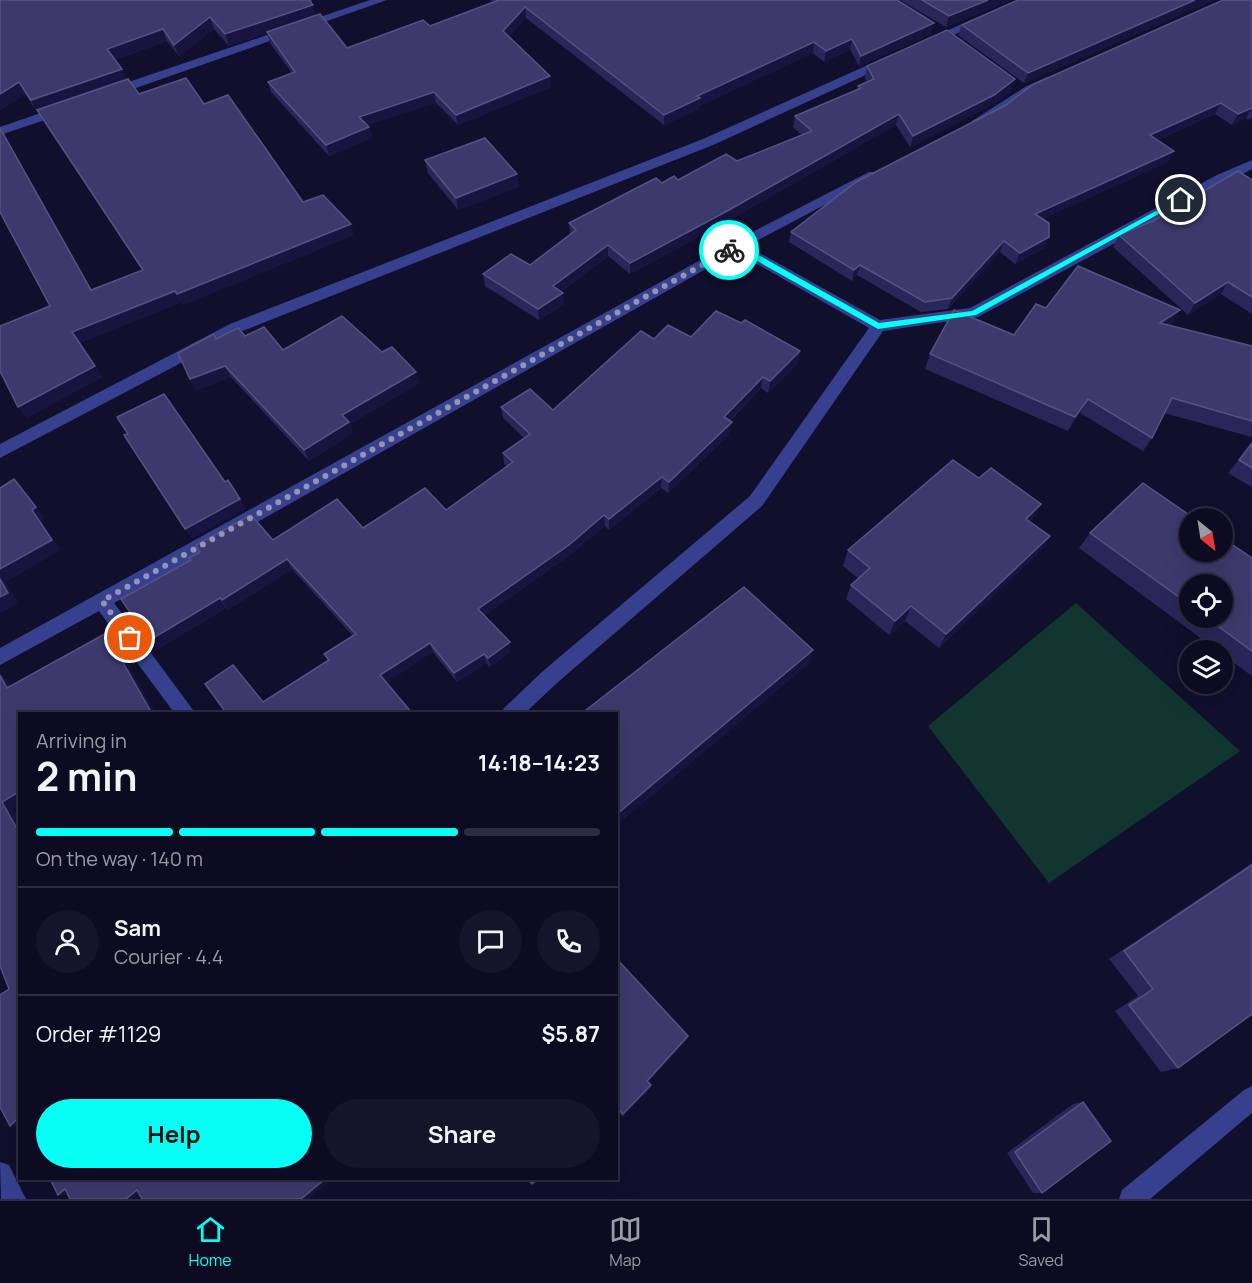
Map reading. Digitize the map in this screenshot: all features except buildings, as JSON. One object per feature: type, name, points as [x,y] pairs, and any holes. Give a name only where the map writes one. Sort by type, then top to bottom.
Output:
[{"type":"street","points":[[100,96],[381,0]]},
{"type":"street","points":[[0,452],[235,328],[708,142],[944,34],[1027,0]]},
{"type":"street","points":[[964,128],[996,111],[1019,88],[1056,77]]},
{"type":"street","points":[[0,131],[78,104]]},
{"type":"street","points":[[736,246],[878,326],[974,313],[1222,178],[1252,164]]},
{"type":"street","points":[[0,657],[736,246],[892,165]]},
{"type":"street","points":[[513,712],[550,677],[756,501],[878,326]]},
{"type":"street","points":[[102,601],[185,712]]},
{"type":"street","points":[[1131,1199],[1252,1098]]},
{"type":"street","points":[[0,1174],[14,1199]]},
{"type":"green space","points":[[1076,603],[1240,751],[1049,883],[928,726]]},
{"type":"way so far","points":[[130,638],[102,601],[729,250]]},
{"type":"route","points":[[729,250],[736,246],[878,326],[974,313],[1181,200]]}]
